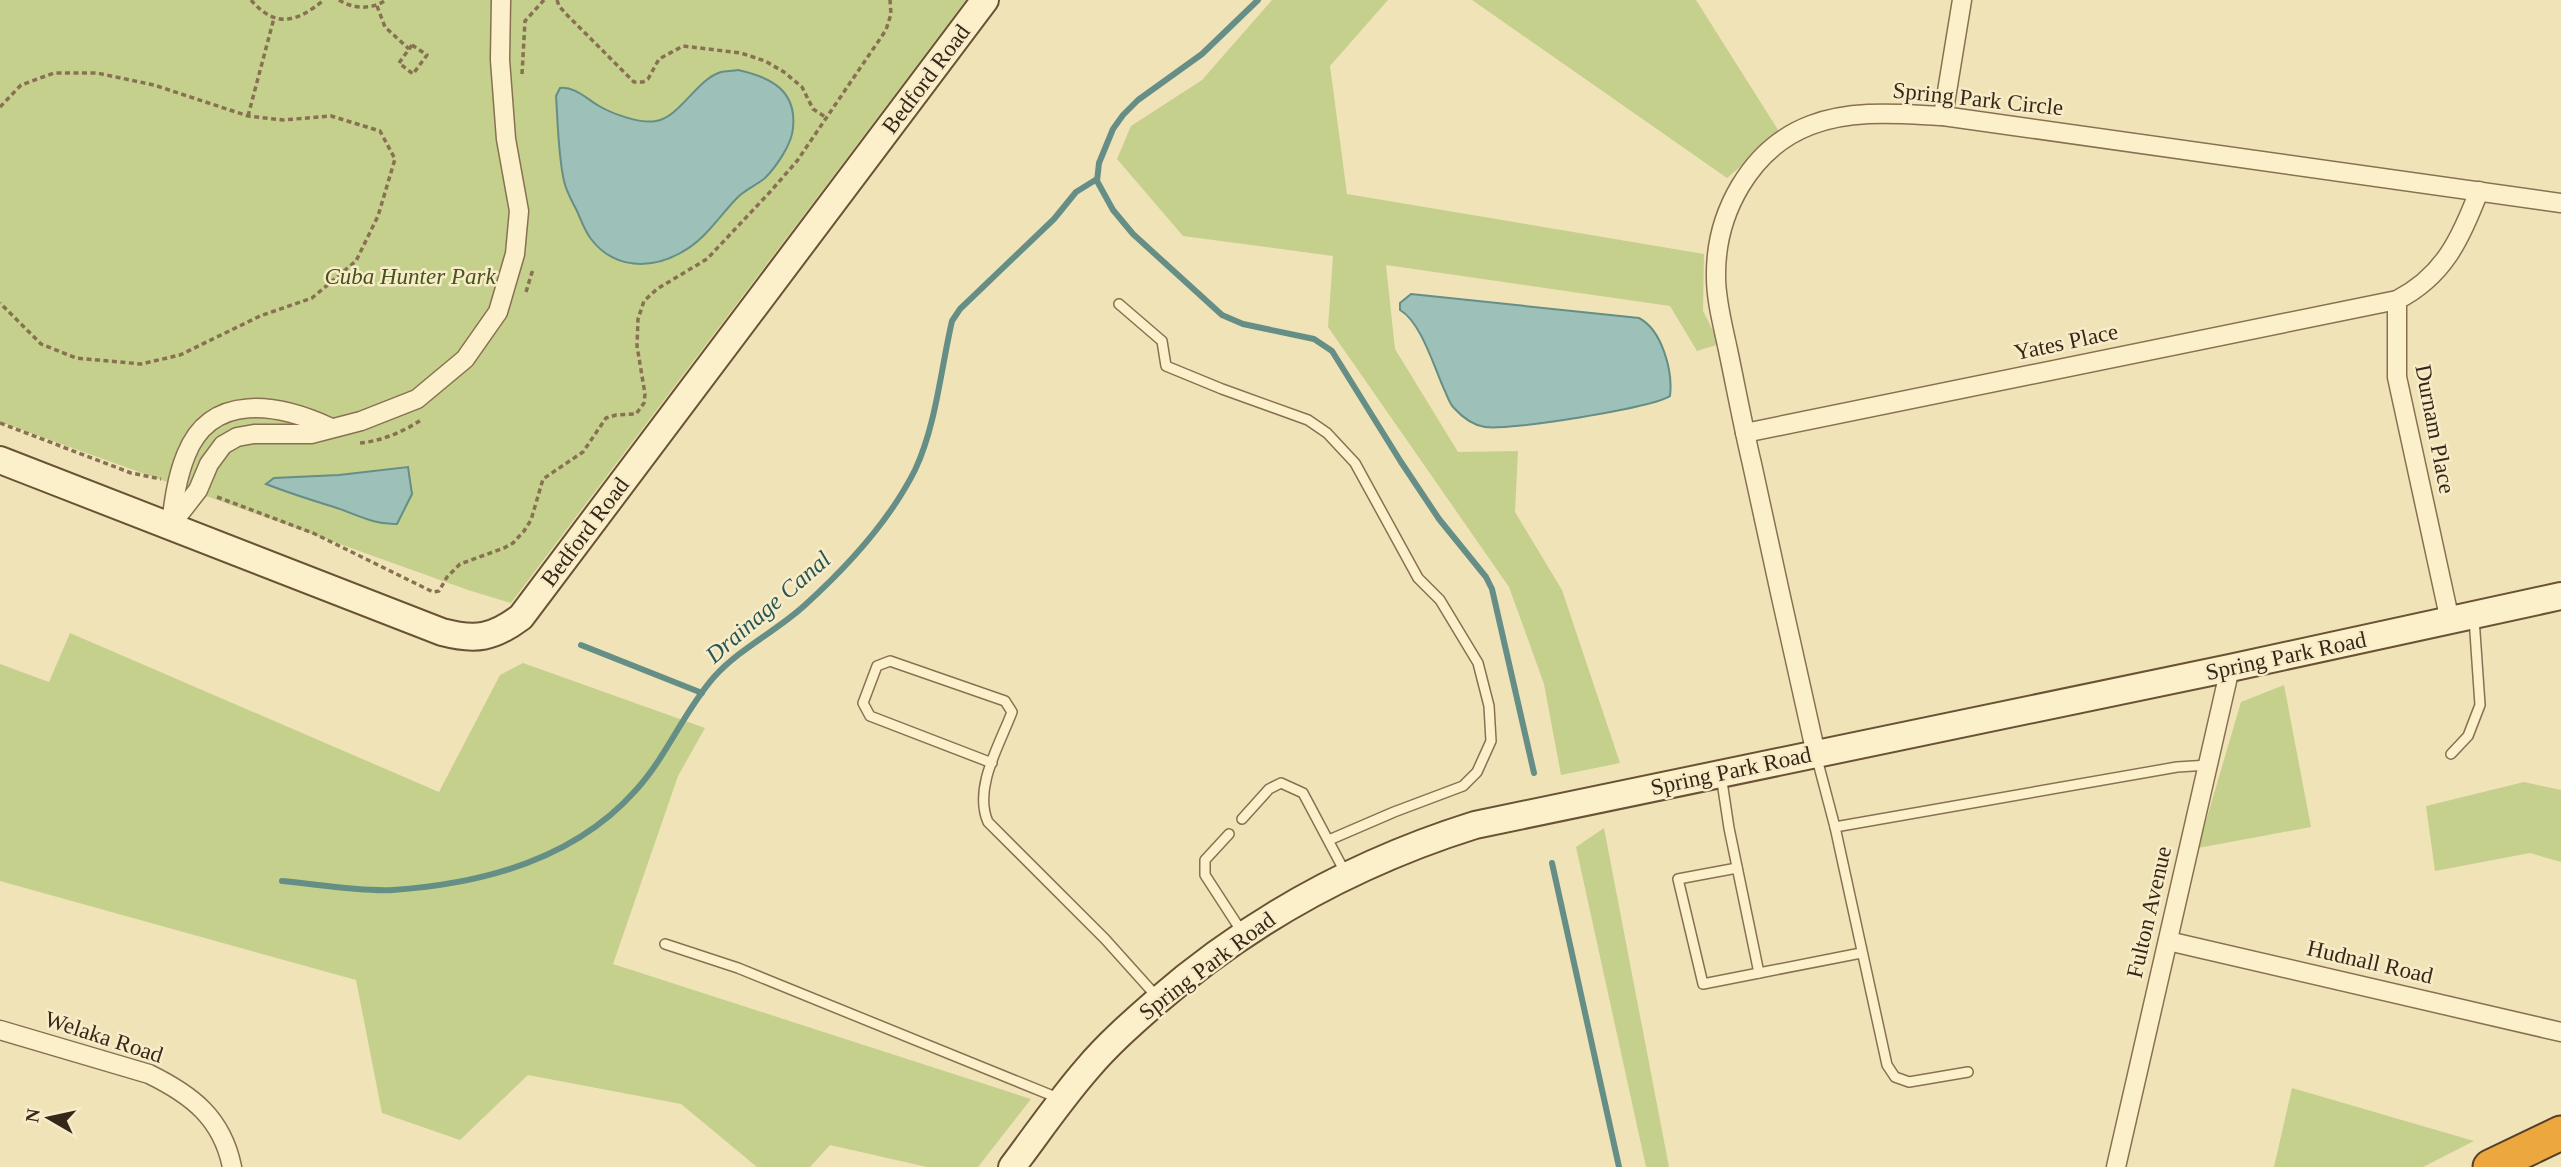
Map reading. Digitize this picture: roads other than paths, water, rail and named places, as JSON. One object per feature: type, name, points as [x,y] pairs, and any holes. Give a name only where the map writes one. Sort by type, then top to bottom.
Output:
[{"type":"highway","points":[[2490,1167],[2561,1133]]},
{"type":"main road","name":"Bedford Road","points":[[0,460],[442,632],[465,639],[504,630],[521,617],[985,0]]},
{"type":"main road","name":"Spring Park Road","points":[[1012,1167],[1096,1060],[1159,1000],[1243,933],[1295,901],[1347,875],[1431,839],[1475,825],[1721,772],[2230,668],[2561,596]]},
{"type":"street","points":[[170,526],[198,491],[209,464],[223,445],[237,437],[254,434],[312,434],[361,421],[417,399],[465,359],[499,312],[516,254],[519,211],[506,139],[500,60],[501,0]]},
{"type":"street","points":[[1943,116],[1962,0]]},
{"type":"street","name":"Spring Park Circle","points":[[1816,754],[1745,433],[1719,307],[1716,279],[1722,226],[1732,200],[1763,157],[1788,137],[1812,125],[1865,114],[1943,116],[2561,203]]},
{"type":"street","points":[[2397,300],[2413,292],[2438,270],[2463,233],[2479,191]]},
{"type":"street","name":"Yates Place","points":[[1745,433],[2397,300]]},
{"type":"street","name":"Durnam Place","points":[[2397,300],[2397,377],[2462,618]]},
{"type":"street","points":[[170,526],[176,483],[186,452],[205,423],[232,409],[258,407],[308,418],[329,428]]},
{"type":"street","name":"Fulton Avenue","points":[[2116,1167],[2230,668]]},
{"type":"street","name":"Hudnall Road","points":[[2168,941],[2561,1032]]},
{"type":"street","name":"Welaka Road","points":[[0,1030],[149,1074],[171,1085],[194,1100],[214,1121],[230,1154],[232,1167]]},
{"type":"lane","points":[[1119,304],[1162,341],[1166,366],[1308,420],[1327,433],[1355,463],[1419,578],[1440,600],[1478,663],[1489,706],[1491,741],[1477,772],[1463,786],[1329,840]]},
{"type":"lane","points":[[2451,754],[2468,736],[2480,705],[2462,618]]},
{"type":"lane","points":[[992,763],[870,716],[863,704],[877,666],[890,661],[1005,701],[1012,712],[984,791],[982,809],[988,822],[1101,935],[1159,1000]]},
{"type":"lane","points":[[1816,754],[1835,827],[1886,1065],[1895,1077],[1909,1082],[1968,1072]]},
{"type":"lane","points":[[1835,827],[2177,767],[2209,765]]},
{"type":"lane","points":[[1721,772],[1733,850],[1759,973]]},
{"type":"lane","points":[[1242,819],[1269,789],[1281,783],[1303,793],[1347,875]]},
{"type":"lane","points":[[1228,834],[1205,860],[1205,875],[1243,933]]},
{"type":"lane","points":[[1737,868],[1678,879],[1703,984],[1861,953]]},
{"type":"lane","points":[[665,944],[738,968],[1063,1100]]},
{"type":"water","points":[[738,70],[771,81],[786,95],[791,104],[792,134],[787,148],[774,168],[765,178],[738,197],[698,241],[670,258],[634,264],[600,249],[587,233],[565,185],[559,150],[556,96],[560,88],[575,91],[619,115],[635,120],[656,121],[673,113],[712,76]]},
{"type":"water","points":[[1411,294],[1639,318],[1660,341],[1668,363],[1670,396],[1610,412],[1549,422],[1499,427],[1476,424],[1451,404],[1421,334],[1400,310],[1400,303]]},
{"type":"water","points":[[408,467],[412,494],[397,524],[373,521],[266,484],[274,478],[339,475]]},
{"type":"waterway","points":[[1258,0],[1202,54],[1138,100],[1123,115],[1113,129],[1099,163],[1097,181],[1113,210],[1133,234],[1222,315],[1243,324],[1314,339],[1332,351],[1439,519],[1486,577],[1492,589],[1534,773]]},
{"type":"waterway","name":"Drainage Canal","points":[[282,881],[380,890],[460,882],[525,864],[585,834],[612,814],[647,777],[714,677],[735,657],[805,605],[837,575],[893,508],[915,470],[928,435],[952,321],[960,309],[1054,219],[1076,192],[1097,179]]},
{"type":"waterway","points":[[581,645],[702,693]]},
{"type":"waterway","points":[[1552,863],[1619,1167]]},
{"type":"park label","name":"Cuba Hunter Park","points":[[410,276]]}]
